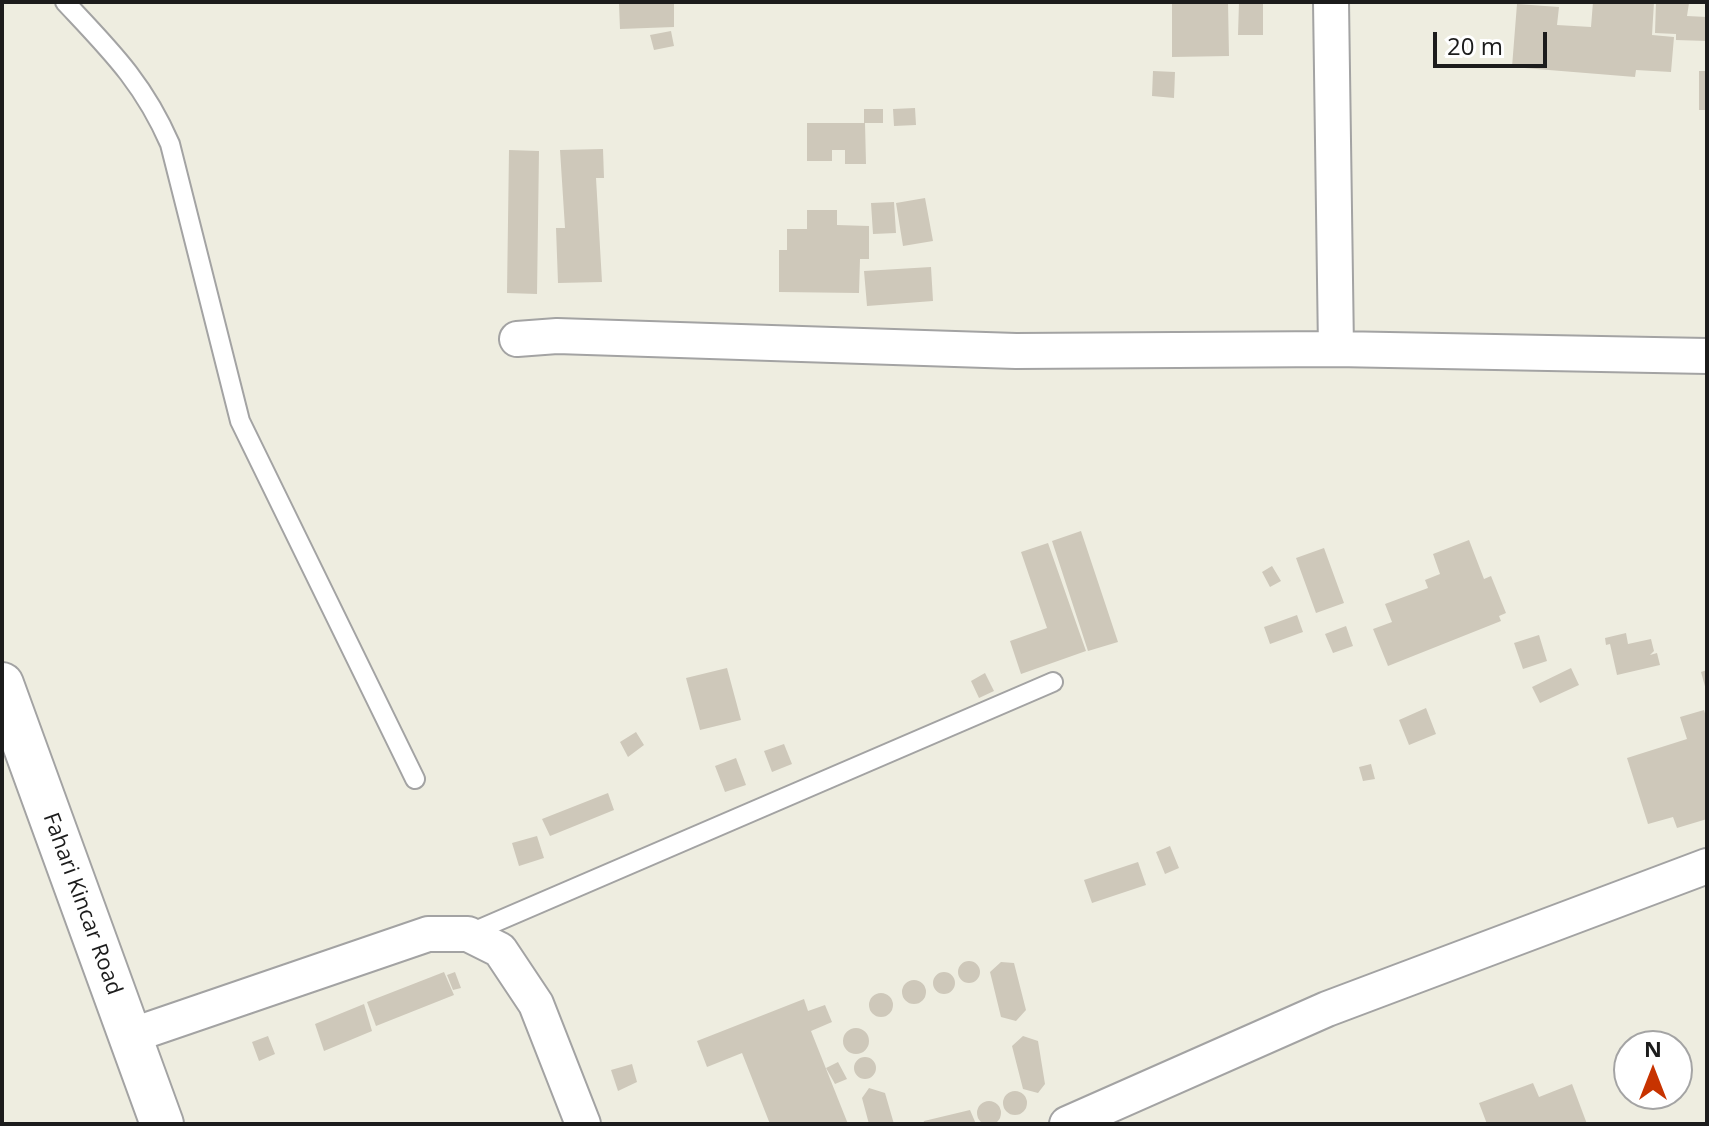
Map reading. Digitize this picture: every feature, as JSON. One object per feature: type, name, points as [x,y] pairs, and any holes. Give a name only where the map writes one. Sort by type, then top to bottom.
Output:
[{"type":"street","points":[[1331,2],[1336,349]]},
{"type":"street","points":[[517,339],[557,336],[1016,351],[1336,349],[1707,356]]},
{"type":"street","name":"Fahari Kincar Road","points":[[2,684],[162,1124]]},
{"type":"street","points":[[1067,1124],[1327,1009],[1707,866]]},
{"type":"street","points":[[130,1036],[428,934],[468,934],[500,950],[536,1004],[583,1124]]},
{"type":"lane","points":[[65,2],[120,60],[151,101],[170,144],[240,421],[415,779]]},
{"type":"lane","points":[[468,934],[1053,682]]},
{"type":"building","points":[[674,2],[674,27],[620,29],[619,4]]},
{"type":"building","points":[[1172,2],[1228,2],[1229,56],[1172,57]]},
{"type":"building","points":[[1239,2],[1263,2],[1263,35],[1238,35]]},
{"type":"building","points":[[1593,2],[1654,2],[1652,35],[1674,37],[1671,72],[1636,70],[1635,77],[1512,67],[1517,4],[1559,7],[1557,25],[1591,27]]},
{"type":"building","points":[[1656,2],[1689,3],[1687,16],[1707,17],[1707,41],[1676,40],[1676,34],[1655,33]]},
{"type":"building","points":[[671,31],[674,46],[654,50],[650,35]]},
{"type":"building","points":[[1153,71],[1175,72],[1174,98],[1152,96]]},
{"type":"building","points":[[1699,71],[1707,71],[1707,110],[1699,110]]},
{"type":"building","points":[[915,108],[916,125],[894,126],[893,109]]},
{"type":"building","points":[[864,109],[883,109],[883,123],[864,123]]},
{"type":"building","points":[[807,123],[865,123],[866,164],[845,164],[845,150],[832,150],[832,161],[807,161]]},
{"type":"building","points":[[603,149],[604,178],[596,178],[602,282],[558,283],[556,228],[565,228],[560,150]]},
{"type":"building","points":[[509,150],[539,151],[537,294],[507,293]]},
{"type":"building","points":[[925,198],[933,241],[903,246],[896,203]]},
{"type":"building","points":[[894,202],[896,233],[873,234],[871,203]]},
{"type":"building","points":[[807,210],[837,210],[837,225],[869,226],[869,259],[860,259],[859,293],[779,292],[779,250],[787,250],[787,229],[807,229]]},
{"type":"building","points":[[931,267],[933,301],[867,306],[864,271]]},
{"type":"building","points":[[1081,531],[1118,642],[1088,651],[1052,541]]},
{"type":"building","points":[[1469,540],[1484,579],[1491,576],[1506,613],[1499,616],[1501,621],[1388,666],[1373,629],[1392,622],[1385,604],[1428,588],[1425,580],[1440,574],[1433,554]]},
{"type":"building","points":[[1048,543],[1086,651],[1021,674],[1010,641],[1047,628],[1021,552]]},
{"type":"building","points":[[1324,548],[1344,603],[1316,613],[1296,558]]},
{"type":"building","points":[[1272,566],[1281,581],[1270,587],[1262,572]]},
{"type":"building","points":[[1297,615],[1303,632],[1270,644],[1264,627]]},
{"type":"building","points":[[1346,626],[1353,646],[1333,653],[1325,634]]},
{"type":"building","points":[[1626,633],[1628,644],[1651,639],[1654,651],[1650,655],[1657,653],[1660,665],[1617,675],[1610,644],[1606,645],[1605,638]]},
{"type":"building","points":[[1539,635],[1547,661],[1523,669],[1514,643]]},
{"type":"building","points":[[727,668],[741,720],[700,730],[686,678]]},
{"type":"building","points":[[1571,668],[1579,685],[1540,703],[1532,687]]},
{"type":"building","points":[[1707,670],[1707,690],[1706,690],[1701,672]]},
{"type":"building","points":[[985,673],[994,691],[979,698],[971,681]]},
{"type":"building","points":[[1426,708],[1436,734],[1409,745],[1399,720]]},
{"type":"building","points":[[1704,710],[1707,720],[1707,819],[1677,828],[1673,817],[1648,824],[1627,758],[1687,739],[1680,717]]},
{"type":"building","points":[[636,732],[644,745],[628,757],[620,742]]},
{"type":"building","points":[[784,744],[792,764],[772,772],[764,751]]},
{"type":"building","points":[[736,758],[746,785],[725,792],[715,766]]},
{"type":"building","points":[[1371,764],[1375,779],[1363,781],[1359,767]]},
{"type":"building","points":[[608,793],[614,810],[550,836],[542,819]]},
{"type":"building","points":[[537,836],[544,858],[519,866],[512,843]]},
{"type":"building","points":[[1170,846],[1179,868],[1165,874],[1156,852]]},
{"type":"building","points":[[1138,862],[1146,885],[1092,903],[1084,880]]},
{"type":"building","points":[[965,961],[973,961],[980,972],[973,983],[965,983],[958,976],[958,968]]},
{"type":"building","points":[[1001,962],[1014,963],[1026,1010],[1016,1021],[1001,1017],[990,972]]},
{"type":"building","points":[[444,972],[454,995],[376,1026],[367,1002]]},
{"type":"building","points":[[455,972],[461,988],[453,990],[447,975]]},
{"type":"building","points":[[940,972],[948,972],[955,983],[948,994],[940,994],[933,987],[933,979]]},
{"type":"building","points":[[914,980],[923,983],[926,992],[923,1001],[914,1004],[905,1001],[902,992],[905,983]]},
{"type":"building","points":[[881,993],[892,1000],[893,1005],[886,1016],[881,1017],[870,1010],[869,1005],[876,994]]},
{"type":"building","points":[[804,999],[808,1011],[825,1005],[832,1022],[811,1031],[848,1124],[770,1124],[742,1053],[707,1067],[697,1041]]},
{"type":"building","points":[[364,1004],[372,1031],[324,1051],[315,1024]]},
{"type":"building","points":[[856,1028],[865,1032],[869,1041],[865,1050],[856,1054],[847,1050],[843,1041],[847,1032]]},
{"type":"building","points":[[268,1036],[275,1054],[259,1061],[252,1042]]},
{"type":"building","points":[[1023,1036],[1038,1041],[1045,1084],[1038,1093],[1023,1089],[1012,1046]]},
{"type":"building","points":[[861,1057],[869,1057],[876,1068],[869,1079],[861,1079],[854,1072],[854,1064]]},
{"type":"building","points":[[838,1062],[847,1079],[835,1084],[826,1068]]},
{"type":"building","points":[[632,1064],[637,1082],[618,1091],[611,1070]]},
{"type":"building","points":[[1533,1083],[1539,1097],[1572,1084],[1587,1124],[1487,1124],[1479,1103]]},
{"type":"building","points":[[869,1088],[885,1093],[894,1124],[869,1124],[862,1098]]},
{"type":"building","points":[[1015,1091],[1026,1098],[1027,1103],[1020,1114],[1015,1115],[1004,1108],[1003,1103],[1010,1092]]},
{"type":"building","points":[[989,1101],[1000,1108],[1001,1113],[994,1124],[989,1125],[978,1118],[977,1113],[984,1102]]},
{"type":"building","points":[[970,1110],[976,1124],[923,1124],[924,1121]]}]
